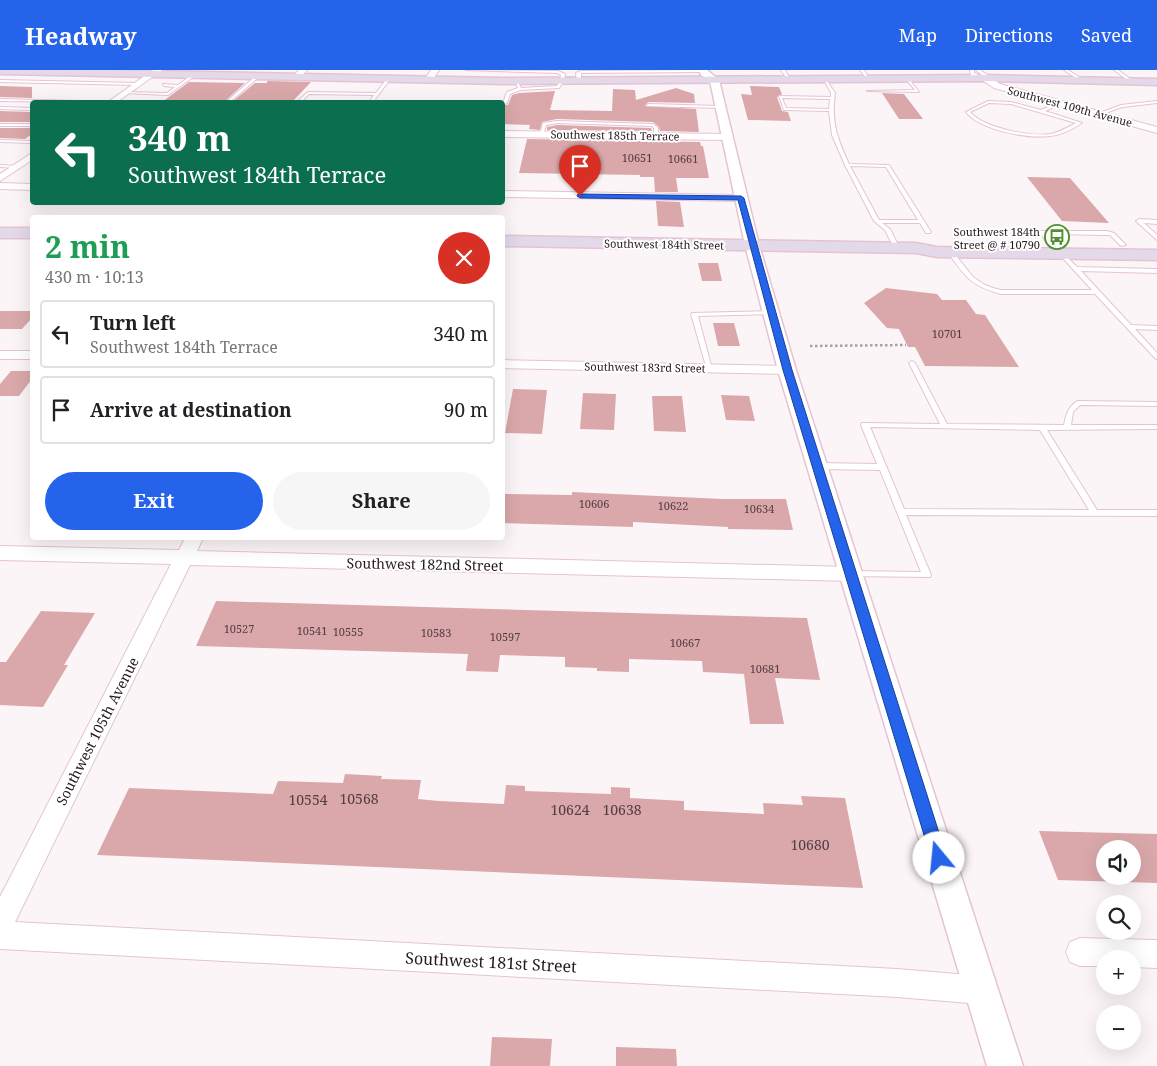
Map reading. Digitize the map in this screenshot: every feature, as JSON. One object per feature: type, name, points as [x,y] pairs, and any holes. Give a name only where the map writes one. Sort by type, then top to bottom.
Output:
[{"type":"main road","points":[[8,71],[155,72],[258,76],[300,74],[390,78],[466,73],[518,85],[562,74],[579,80],[714,80],[786,75],[824,80],[865,75],[908,79],[981,74],[1157,82]]},
{"type":"main road","points":[[0,233],[30,233]]},
{"type":"main road","name":"Southwest 184th Street","points":[[505,241],[896,247],[951,253],[1123,245],[1157,248]]},
{"type":"main road","name":"Southwest 184th Street","points":[[916,248],[929,243],[1157,255]]},
{"type":"street","points":[[703,70],[714,80],[752,245],[787,370],[1005,1066]]},
{"type":"street","points":[[714,80],[724,70]]},
{"type":"street","points":[[115,100],[155,72]]},
{"type":"street","name":"Southwest 109th Avenue","points":[[981,74],[997,86],[1157,130]]},
{"type":"street","name":"Southwest 185th Terrace","points":[[505,134],[727,137]]},
{"type":"street","points":[[0,178],[30,157]]},
{"type":"street","points":[[0,186],[30,187]]},
{"type":"street","points":[[505,194],[741,198]]},
{"type":"street","points":[[0,354],[30,355]]},
{"type":"street","name":"Southwest 183rd Street","points":[[505,364],[787,370]]},
{"type":"street","name":"Southwest 105th Avenue","points":[[0,925],[193,540]]},
{"type":"street","name":"Southwest 182nd Street","points":[[0,553],[850,574]]},
{"type":"street","name":"Southwest 181st Street","points":[[0,935],[897,983],[981,990]]},
{"type":"street","points":[[1080,952],[1157,954]]},
{"type":"lane","points":[[579,80],[578,73],[580,72],[703,70]]},
{"type":"lane","points":[[972,70],[972,74],[975,76],[981,74]]},
{"type":"lane","points":[[1066,70],[1080,79]]},
{"type":"lane","points":[[1116,70],[1131,81]]},
{"type":"lane","points":[[0,79],[8,71]]},
{"type":"lane","points":[[466,73],[562,74]]},
{"type":"lane","points":[[125,93],[168,94],[194,75]]},
{"type":"lane","points":[[230,100],[258,76]]},
{"type":"lane","points":[[373,100],[390,78]]},
{"type":"lane","points":[[0,79],[138,84]]},
{"type":"lane","points":[[870,91],[918,91],[908,79]]},
{"type":"lane","points":[[824,80],[832,92],[834,134],[847,165],[877,221],[887,230],[896,247]]},
{"type":"lane","points":[[164,85],[179,86]]},
{"type":"lane","points":[[505,103],[508,93],[518,85]]},
{"type":"lane","points":[[301,100],[308,93],[378,94]]},
{"type":"lane","points":[[832,98],[780,97],[785,109],[832,110]]},
{"type":"lane","points":[[0,100],[30,101]]},
{"type":"lane","points":[[1041,110],[1080,123],[1058,133],[1034,135],[978,122],[970,117],[968,112],[988,102],[1011,103],[1041,110],[1060,104]]},
{"type":"lane","points":[[1099,114],[1121,106],[1157,102]]},
{"type":"lane","points":[[648,106],[720,107]]},
{"type":"lane","points":[[0,108],[30,108]]},
{"type":"lane","points":[[541,134],[544,124],[547,123],[653,125],[656,128],[656,136]]},
{"type":"lane","points":[[604,124],[605,135]]},
{"type":"lane","points":[[0,125],[30,125]]},
{"type":"lane","points":[[0,141],[30,142]]},
{"type":"lane","points":[[847,165],[887,166],[928,232]]},
{"type":"lane","points":[[0,168],[15,168]]},
{"type":"lane","points":[[877,221],[922,222]]},
{"type":"lane","points":[[1157,222],[1139,221],[1157,238]]},
{"type":"lane","points":[[1057,249],[1157,358]]},
{"type":"lane","points":[[951,253],[969,278],[975,284],[987,289],[1008,292],[1097,292]]},
{"type":"lane","points":[[1076,269],[1157,271]]},
{"type":"lane","points":[[709,369],[694,314],[771,313]]},
{"type":"lane","points":[[1129,327],[1157,328]]},
{"type":"lane","points":[[912,363],[944,426]]},
{"type":"lane","points":[[1067,428],[1070,412],[1078,402],[1157,404]]},
{"type":"lane","points":[[850,574],[927,575],[865,425],[1157,428]]},
{"type":"lane","points":[[1042,428],[1095,513]]},
{"type":"lane","points":[[818,466],[882,467]]},
{"type":"lane","points":[[900,512],[1157,513]]},
{"type":"path","points":[[810,346],[906,345]]},
{"type":"building","points":[[267,81],[311,82],[294,100],[234,100],[255,83],[267,83]]},
{"type":"building","points":[[189,82],[245,83],[226,100],[165,100]]},
{"type":"building","points":[[0,86],[32,87],[32,98],[0,97]]},
{"type":"building","points":[[750,86],[779,87],[782,94],[777,97],[782,111],[788,112],[791,121],[748,120],[741,94],[752,95]]},
{"type":"building","points":[[676,88],[694,94],[695,103],[648,102],[645,106],[696,109],[699,132],[660,131],[659,127],[653,122],[557,119],[542,122],[540,130],[529,129],[530,125],[505,124],[505,105],[508,105],[512,95],[519,93],[555,91],[550,110],[612,111],[613,89],[635,90],[636,100]]},
{"type":"building","points":[[882,93],[904,94],[923,119],[899,119]]},
{"type":"building","points":[[0,111],[30,112],[30,122],[0,122]]},
{"type":"building","points":[[557,125],[651,128],[652,131],[547,130],[547,127]]},
{"type":"building","points":[[0,128],[30,128],[30,135],[25,139],[0,138]]},
{"type":"building","points":[[527,139],[700,142],[701,146],[703,146],[709,178],[676,178],[678,192],[655,192],[654,177],[640,177],[640,175],[519,173]]},
{"type":"building","points":[[1027,177],[1070,178],[1109,223],[1062,221]]},
{"type":"building","points":[[656,201],[680,202],[684,227],[658,226]]},
{"type":"building","points":[[698,263],[718,263],[722,281],[702,281]]},
{"type":"building","points":[[886,288],[937,294],[942,300],[966,300],[976,314],[985,315],[1019,367],[925,366],[915,347],[908,347],[899,329],[887,328],[864,303]]},
{"type":"building","points":[[0,311],[30,311],[30,320],[22,329],[0,329]]},
{"type":"building","points":[[713,323],[734,323],[740,346],[718,346]]},
{"type":"building","points":[[11,371],[30,371],[30,382],[19,396],[0,396],[0,384]]},
{"type":"building","points":[[513,389],[547,390],[542,434],[505,433]]},
{"type":"building","points":[[583,393],[616,394],[614,430],[580,429]]},
{"type":"building","points":[[721,395],[749,396],[755,421],[726,420]]},
{"type":"building","points":[[652,396],[682,396],[686,432],[654,431]]},
{"type":"building","points":[[572,492],[723,499],[786,499],[793,530],[728,529],[728,527],[633,522],[633,527],[505,523],[505,494],[572,495]]},
{"type":"building","points":[[216,601],[807,618],[820,680],[775,678],[784,724],[750,724],[744,674],[703,672],[702,661],[629,659],[629,672],[565,667],[565,657],[500,655],[498,672],[466,671],[468,654],[196,646]]},
{"type":"building","points":[[41,611],[95,613],[64,665],[68,665],[43,707],[0,705],[0,662],[6,662]]},
{"type":"building","points":[[345,774],[382,776],[381,779],[421,780],[418,799],[439,801],[504,804],[506,785],[525,786],[525,791],[611,794],[611,787],[630,788],[630,798],[684,801],[684,810],[764,814],[763,803],[803,805],[801,796],[845,798],[863,888],[97,855],[129,788],[273,794],[278,781],[343,783]]},
{"type":"building","points":[[1039,831],[1157,834],[1157,883],[1141,883],[1141,840],[1096,840],[1096,881],[1058,880]]},
{"type":"building","points":[[492,1037],[552,1039],[550,1066],[490,1066]]},
{"type":"building","points":[[616,1047],[676,1049],[677,1066],[616,1066]]},
{"type":"place","name":"Southwest 184th Street @ # 10790","points":[[1057,237]]},
{"type":"route","points":[[580,196],[741,198],[752,245],[787,370],[939,858]]}]
